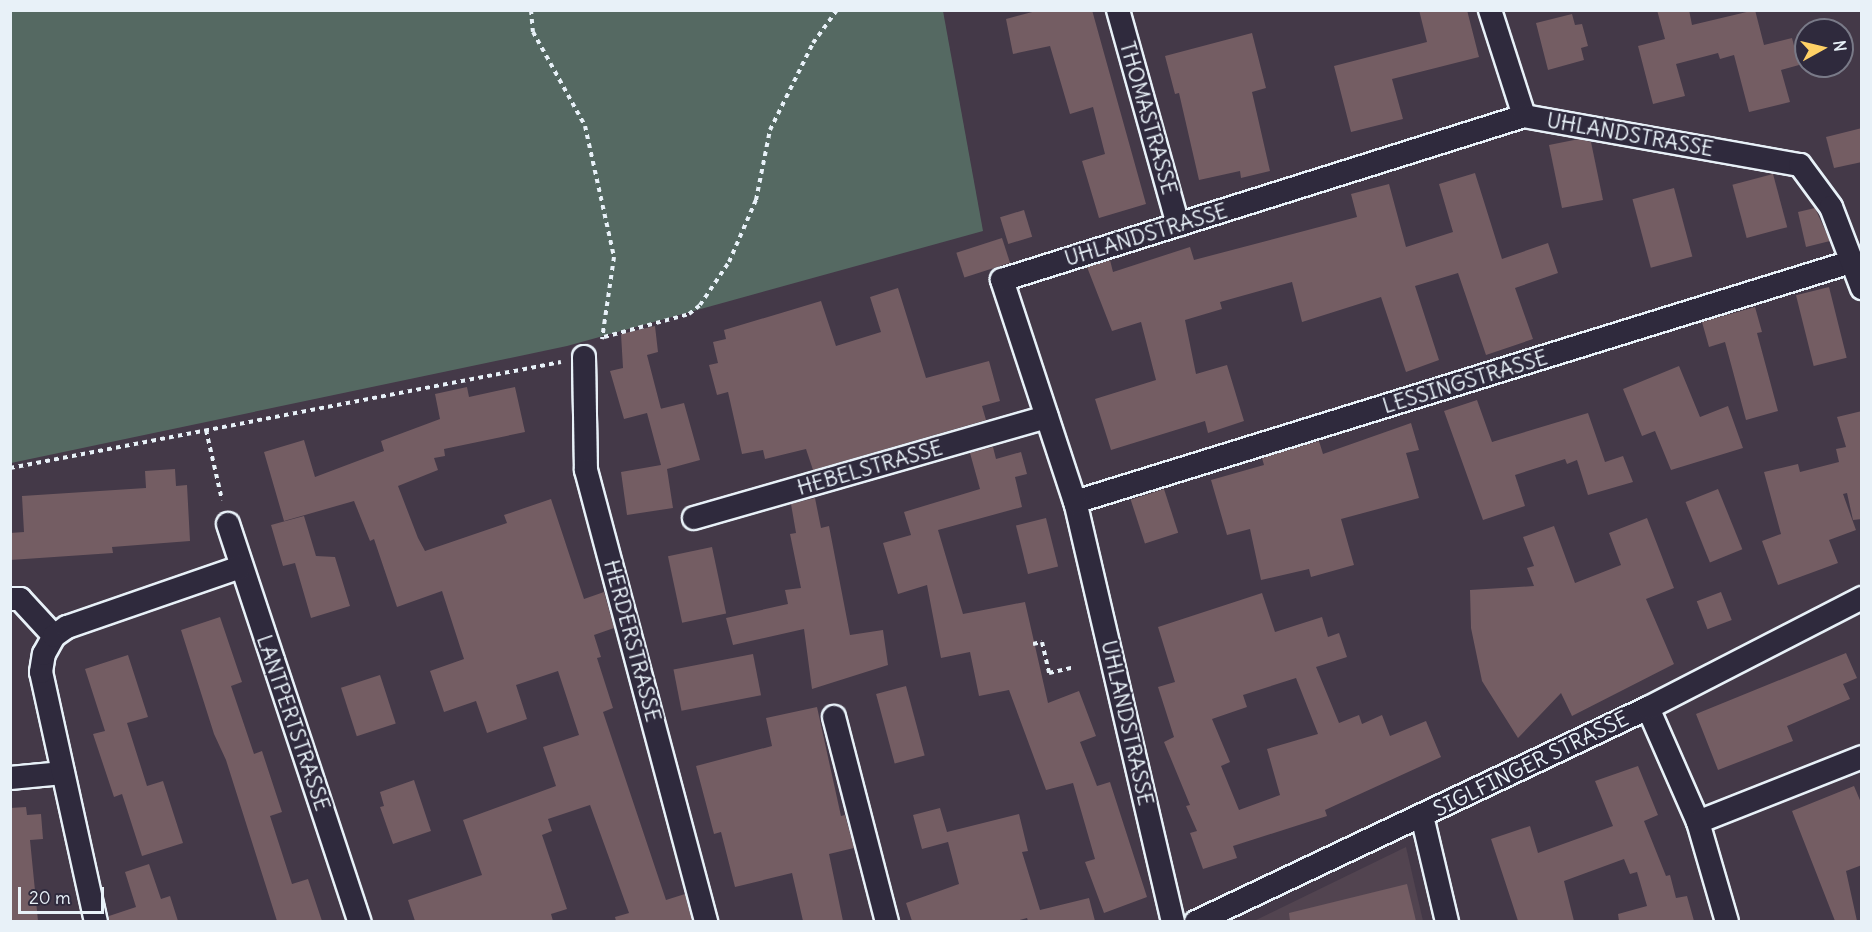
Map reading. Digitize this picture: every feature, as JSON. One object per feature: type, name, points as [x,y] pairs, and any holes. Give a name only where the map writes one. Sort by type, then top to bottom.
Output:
[{"type":"street","name":"THOMASTRASSE","points":[[1118,10],[1178,225]]},
{"type":"street","points":[[1490,10],[1524,116]]},
{"type":"street","name":"UHLANDSTRASSE","points":[[1173,921],[1075,502],[1002,280],[1524,116],[1800,165],[1831,207],[1854,261],[1862,288]]},
{"type":"street","name":"LESSINGSTRASSE","points":[[1075,502],[1854,261]]},
{"type":"street","name":"HERDERSTRASSE","points":[[584,357],[586,470],[706,921]]},
{"type":"street","name":"HEBELSTRASSE","points":[[694,518],[1047,417]]},
{"type":"street","name":"LANTPERTSTRASSE","points":[[228,524],[240,567],[360,921]]},
{"type":"street","points":[[96,921],[41,672],[54,636],[67,627],[240,567]]},
{"type":"street","name":"SIGLFINGER STRASSE","points":[[1196,921],[1648,708],[1862,598]]},
{"type":"street","points":[[10,599],[20,599],[54,636]]},
{"type":"street","points":[[1648,708],[1698,822],[1728,921]]},
{"type":"street","points":[[834,717],[887,921]]},
{"type":"street","points":[[1698,822],[1862,757]]},
{"type":"street","points":[[10,778],[63,773]]},
{"type":"street","points":[[1422,816],[1447,921]]},
{"type":"path","points":[[531,10],[533,32],[587,137],[614,258],[604,337]]},
{"type":"path","points":[[10,468],[584,357],[604,337],[689,314],[700,304],[729,262],[756,200],[770,129],[813,43],[837,10]]},
{"type":"path","points":[[206,430],[228,524]]},
{"type":"path","points":[[1033,644],[1042,642],[1049,673],[1071,668]]},
{"type":"shaded area","points":[[1406,847],[1423,921],[1252,922]]},
{"type":"green space","points":[[11,10],[943,11],[983,231],[567,346],[11,463]]},
{"type":"building","points":[[1040,10],[1092,10],[1146,204],[1099,218],[1082,161],[1105,154],[1093,107],[1070,114],[1050,46],[1013,54],[1006,19]]},
{"type":"building","points":[[1419,10],[1467,10],[1479,57],[1392,79],[1403,119],[1351,132],[1334,66],[1427,42]]},
{"type":"building","points":[[1657,10],[1689,10],[1692,25],[1755,10],[1764,45],[1792,38],[1794,66],[1781,70],[1790,102],[1749,112],[1734,55],[1720,59],[1718,53],[1676,64],[1685,96],[1653,104],[1638,46],[1665,39]]},
{"type":"building","points":[[1572,14],[1575,25],[1582,24],[1588,46],[1581,48],[1584,60],[1548,70],[1536,23]]},
{"type":"building","points":[[1252,33],[1266,88],[1252,92],[1270,171],[1241,178],[1240,171],[1199,180],[1179,93],[1175,94],[1165,56]]},
{"type":"building","points":[[1862,128],[1862,162],[1834,168],[1826,137]]},
{"type":"building","points":[[1579,139],[1591,142],[1603,200],[1562,208],[1549,145]]},
{"type":"building","points":[[1475,173],[1502,259],[1548,243],[1558,273],[1515,288],[1533,339],[1486,355],[1458,273],[1415,286],[1439,360],[1406,372],[1381,297],[1302,322],[1292,282],[1220,302],[1222,309],[1185,320],[1196,374],[1227,365],[1244,421],[1208,433],[1205,421],[1111,450],[1095,399],[1156,380],[1141,322],[1112,331],[1087,267],[1110,260],[1113,272],[1190,247],[1194,260],[1357,217],[1351,194],[1389,184],[1406,247],[1453,232],[1439,184]]},
{"type":"building","points":[[1773,174],[1787,227],[1747,238],[1732,185]]},
{"type":"building","points":[[1674,188],[1692,257],[1651,268],[1632,199]]},
{"type":"building","points":[[1815,208],[1830,241],[1806,247],[1798,212]]},
{"type":"building","points":[[1024,210],[1032,237],[1008,244],[1000,217]]},
{"type":"building","points":[[1002,238],[1010,263],[964,278],[956,253]]},
{"type":"building","points":[[1829,287],[1847,358],[1814,366],[1796,295]]},
{"type":"building","points":[[898,288],[926,378],[989,361],[1000,401],[982,406],[986,420],[813,470],[806,449],[765,459],[763,450],[742,454],[728,392],[717,395],[709,365],[718,363],[713,342],[726,339],[724,330],[821,301],[836,346],[881,332],[870,297]]},
{"type":"building","points":[[1755,307],[1762,332],[1757,333],[1778,411],[1746,420],[1725,342],[1709,347],[1702,322]]},
{"type":"building","points":[[655,326],[658,352],[647,355],[661,409],[684,403],[700,460],[667,469],[673,508],[627,515],[621,472],[661,465],[647,413],[624,419],[610,371],[623,368],[621,334]]},
{"type":"building","points":[[1679,366],[1700,417],[1728,406],[1743,448],[1671,470],[1655,431],[1642,436],[1623,389]]},
{"type":"building","points":[[467,387],[469,397],[515,387],[525,432],[444,449],[445,456],[434,458],[438,470],[398,486],[418,538],[425,551],[507,523],[504,515],[551,499],[584,599],[604,592],[614,628],[594,635],[601,657],[597,658],[613,708],[603,712],[666,900],[685,894],[692,921],[616,921],[615,917],[629,913],[590,805],[548,819],[552,831],[542,835],[567,909],[551,914],[553,921],[415,921],[408,900],[482,875],[463,820],[556,786],[543,747],[579,735],[558,671],[516,685],[527,719],[487,733],[476,701],[444,712],[430,671],[464,659],[442,591],[397,607],[374,539],[370,541],[354,501],[284,521],[264,452],[304,440],[315,477],[384,451],[381,441],[440,419],[435,394]]},
{"type":"building","points":[[1477,400],[1492,442],[1588,413],[1605,462],[1623,456],[1633,482],[1588,495],[1577,460],[1567,464],[1565,459],[1515,475],[1525,506],[1483,520],[1444,411]]},
{"type":"building","points":[[1862,411],[1862,519],[1853,520],[1847,493],[1843,494],[1856,530],[1829,540],[1838,563],[1778,585],[1762,541],[1781,534],[1764,472],[1798,464],[1800,472],[1839,462],[1836,449],[1846,447],[1837,417]]},
{"type":"building","points":[[1411,423],[1419,450],[1406,453],[1419,498],[1341,519],[1354,565],[1311,577],[1309,569],[1261,580],[1250,529],[1227,535],[1211,480],[1264,465],[1262,458],[1319,441],[1323,454]]},
{"type":"building","points":[[993,447],[996,459],[1021,452],[1027,474],[1015,477],[1022,507],[938,530],[963,614],[1025,602],[1048,703],[1079,691],[1096,736],[1080,742],[1097,786],[1110,782],[1147,897],[1104,913],[1085,862],[1095,859],[1073,783],[1046,790],[1009,690],[979,696],[970,652],[941,658],[927,585],[898,594],[883,543],[911,535],[904,512],[980,489],[970,453]]},
{"type":"building","points":[[175,469],[176,486],[187,485],[190,541],[112,547],[113,553],[10,560],[10,533],[24,532],[22,496],[146,488],[145,471]]},
{"type":"building","points":[[1164,489],[1178,533],[1145,544],[1131,500]]},
{"type":"building","points":[[1718,489],[1742,549],[1710,562],[1686,502]]},
{"type":"building","points":[[815,498],[821,528],[829,526],[850,635],[883,630],[888,665],[812,689],[804,629],[733,645],[726,618],[788,604],[785,590],[801,588],[790,534],[796,533],[791,504]]},
{"type":"building","points":[[304,516],[316,556],[335,557],[350,606],[311,618],[295,563],[283,566],[271,525]]},
{"type":"building","points":[[1046,518],[1058,567],[1028,574],[1016,525]]},
{"type":"building","points":[[1647,518],[1674,588],[1646,599],[1674,664],[1572,716],[1561,693],[1518,738],[1482,681],[1471,628],[1470,590],[1534,586],[1527,568],[1534,566],[1523,537],[1554,526],[1575,583],[1621,565],[1609,533]]},
{"type":"building","points":[[712,547],[726,614],[682,623],[668,556]]},
{"type":"building","points":[[1721,592],[1732,620],[1707,629],[1697,601]]},
{"type":"building","points":[[1262,593],[1275,632],[1322,617],[1328,637],[1339,633],[1347,657],[1316,667],[1339,723],[1359,715],[1362,724],[1382,715],[1390,736],[1426,721],[1441,757],[1325,810],[1327,816],[1233,846],[1237,858],[1203,869],[1190,833],[1197,831],[1186,806],[1190,805],[1164,742],[1174,737],[1158,687],[1175,682],[1158,627]],"holes":[[[1296,678],[1318,734],[1267,749],[1280,795],[1239,810],[1221,766],[1230,762],[1212,719],[1247,707],[1243,695]]]},
{"type":"building","points":[[220,617],[242,682],[231,686],[254,754],[262,751],[282,812],[270,816],[292,884],[308,879],[322,921],[277,921],[226,760],[214,734],[181,630]]},
{"type":"building","points":[[1846,653],[1857,678],[1843,684],[1850,699],[1787,726],[1793,741],[1718,770],[1696,714]]},
{"type":"building","points":[[753,654],[761,695],[682,711],[673,669]]},
{"type":"building","points":[[128,655],[148,717],[127,723],[147,786],[163,781],[183,843],[142,856],[122,794],[114,797],[93,734],[105,731],[85,669]]},
{"type":"building","points":[[380,675],[396,724],[357,736],[341,688]]},
{"type":"building","points":[[906,686],[925,756],[895,764],[876,694]]},
{"type":"building","points":[[817,707],[841,816],[845,815],[854,848],[829,854],[843,921],[803,921],[792,873],[735,887],[721,832],[714,834],[696,766],[772,746],[766,718]]},
{"type":"building","points":[[1638,766],[1658,815],[1644,821],[1666,876],[1670,875],[1676,898],[1687,896],[1694,921],[1619,921],[1618,914],[1647,906],[1637,872],[1630,874],[1624,859],[1564,881],[1574,921],[1518,921],[1491,839],[1530,826],[1538,853],[1613,826],[1595,781]]},
{"type":"building","points":[[414,780],[431,831],[393,844],[380,807],[384,806],[380,792]]},
{"type":"building","points":[[1854,786],[1862,805],[1862,865],[1846,871],[1857,921],[1835,921],[1792,811]]},
{"type":"building","points":[[26,807],[27,815],[41,814],[43,839],[30,840],[38,921],[10,921],[10,808]]},
{"type":"building","points":[[940,808],[947,832],[1019,814],[1028,851],[1022,852],[1040,910],[1089,898],[1095,921],[1028,921],[1027,918],[1016,921],[912,921],[906,903],[959,884],[948,842],[922,849],[913,815]]},
{"type":"building","points":[[149,864],[161,899],[170,896],[178,921],[109,921],[109,916],[136,907],[125,872]]},
{"type":"building","points":[[1407,884],[1416,921],[1290,921],[1289,913]]}]
